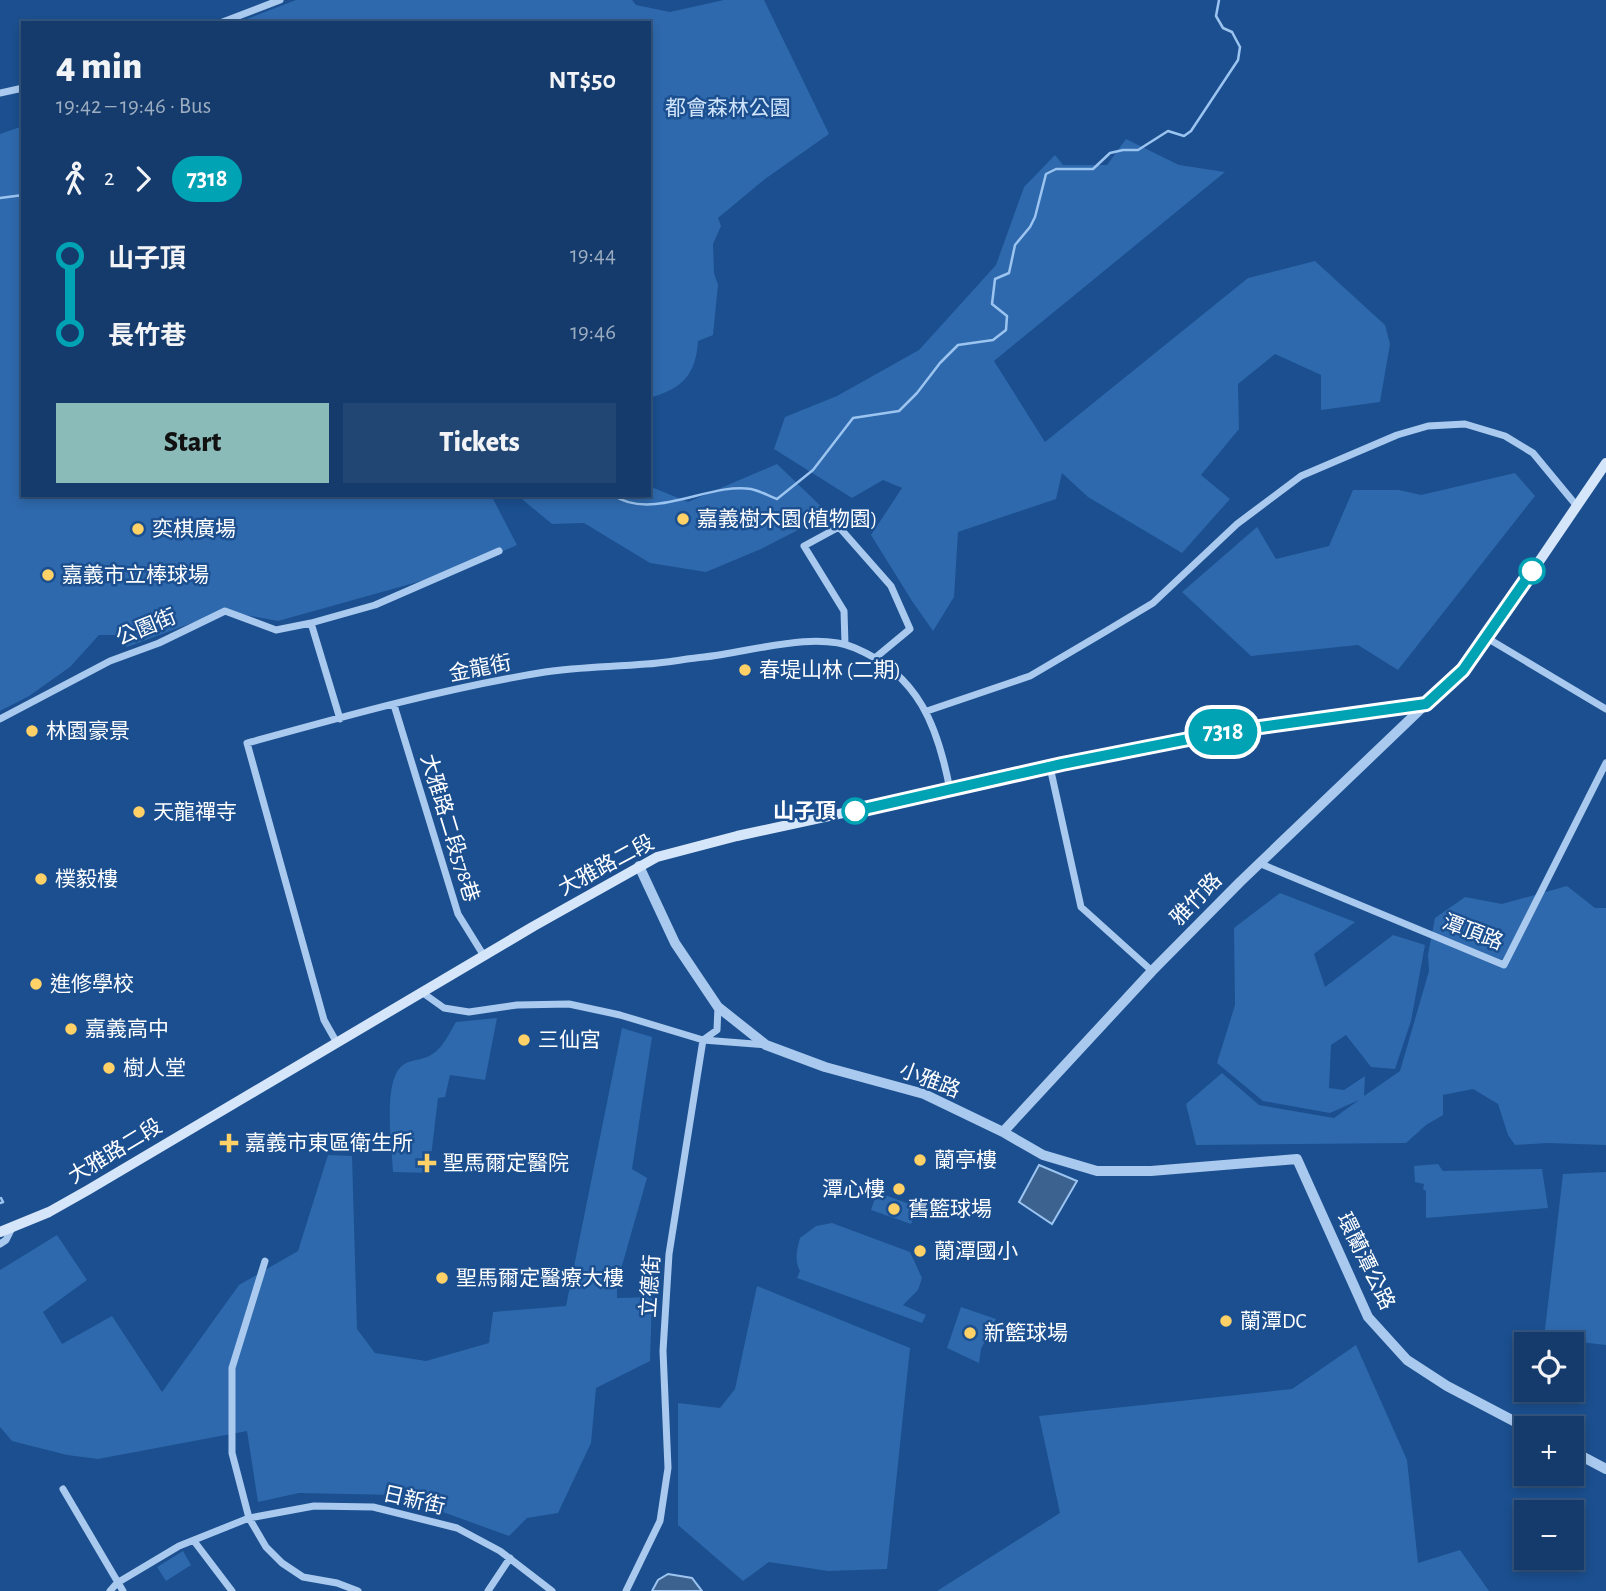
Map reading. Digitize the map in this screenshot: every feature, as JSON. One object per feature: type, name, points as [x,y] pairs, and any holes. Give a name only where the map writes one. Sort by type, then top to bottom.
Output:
[{"type":"main road","points":[[1426,704],[1463,670],[1487,638],[1606,463]]},
{"type":"main road","name":"大雅路二段","points":[[6,1230],[49,1212],[88,1190],[657,857],[737,836],[1050,767],[1224,732],[1426,704]]},
{"type":"street","points":[[225,21],[280,0]]},
{"type":"street","points":[[0,93],[21,88]]},
{"type":"street","points":[[927,711],[1030,676],[1153,603],[1237,524],[1301,476],[1396,435],[1428,426],[1465,424],[1504,436],[1533,453],[1576,505]]},
{"type":"street","points":[[845,644],[844,611],[804,546],[839,527],[891,586],[910,629],[874,658]]},
{"type":"street","name":"公園街","points":[[0,719],[110,660],[159,643],[225,611],[276,630],[312,623],[375,605],[499,551]]},
{"type":"street","points":[[312,623],[340,719]]},
{"type":"street","points":[[1487,638],[1606,709]]},
{"type":"street","name":"金龍街","points":[[337,1043],[324,1020],[247,743],[474,685],[544,672],[705,657],[751,648],[809,642],[845,644],[886,664],[910,685],[927,711],[950,790]]},
{"type":"street","name":"雅竹路","points":[[1003,1132],[1152,971],[1240,882],[1426,704]]},
{"type":"street","name":"大雅路二段578巷","points":[[394,705],[454,904],[484,956]]},
{"type":"street","name":"潭頂路","points":[[1261,864],[1504,965],[1606,763]]},
{"type":"street","points":[[1050,767],[1081,907],[1152,971]]},
{"type":"street","name":"小雅路","points":[[639,866],[675,943],[718,1007],[766,1045],[825,1067],[924,1094],[1003,1132],[1043,1155],[1097,1171],[1151,1171],[1297,1159]]},
{"type":"street","points":[[423,993],[444,1008],[469,1012],[517,1005],[569,1004],[620,1015],[703,1040],[766,1045]]},
{"type":"street","name":"立德街","points":[[626,1591],[660,1521],[668,1468],[663,1351],[669,1254],[703,1040],[717,1030],[718,1007]]},
{"type":"street","name":"環蘭潭公路","points":[[1297,1159],[1368,1317],[1407,1360],[1447,1387],[1514,1421]]},
{"type":"street","points":[[0,1244],[6,1240],[6,1230]]},
{"type":"street","points":[[265,1261],[232,1368],[232,1452],[249,1518],[266,1547],[292,1570],[303,1577],[337,1583],[358,1591]]},
{"type":"street","points":[[1584,1457],[1606,1469]]},
{"type":"street","points":[[63,1489],[123,1591]]},
{"type":"street","name":"日新街","points":[[110,1591],[117,1583],[180,1546],[249,1518],[314,1506],[373,1507],[457,1528],[510,1558],[552,1591]]},
{"type":"street","points":[[194,1541],[232,1591]]},
{"type":"street","points":[[488,1591],[510,1558]]},
{"type":"green space","name":"都會森林公園","points":[[296,0],[632,0],[636,5],[670,12],[724,0],[764,0],[829,134],[765,179],[718,218],[721,226],[713,244],[714,273],[718,285],[713,335],[698,341],[694,363],[685,379],[670,390],[651,397],[651,21],[242,21]]},
{"type":"green space","points":[[21,127],[21,497],[492,497],[517,545],[457,571],[278,621],[224,611],[127,647],[115,635],[99,635],[70,667],[29,696],[0,711],[0,134]]},
{"type":"green space","points":[[1126,139],[1179,165],[1225,172],[994,361],[1045,442],[1248,278],[1315,261],[1385,325],[1390,344],[1380,402],[1321,410],[1321,375],[1275,354],[1238,384],[1239,429],[1201,475],[1230,499],[1182,553],[1088,497],[1062,473],[1056,499],[958,532],[954,597],[933,631],[871,535],[902,488],[883,480],[852,498],[774,449],[785,417],[837,396],[919,350],[996,265],[1024,187],[1055,155],[1063,165],[1107,165]]},
{"type":"green space","name":"嘉義樹木園(植物園)","points":[[777,464],[829,514],[761,549],[706,572],[650,563],[584,523],[552,524],[519,497],[651,497],[651,487],[688,502]]},
{"type":"green space","points":[[1515,473],[1535,496],[1398,670],[1358,645],[1251,656],[1182,592],[1257,527],[1276,559],[1329,546],[1353,490],[1399,490],[1421,495]]},
{"type":"green space","points":[[1567,886],[1595,908],[1606,908],[1606,1145],[1515,1145],[1508,1135],[1498,1104],[1473,1089],[1443,1095],[1443,1115],[1426,1125],[1406,1143],[1196,1145],[1186,1104],[1222,1073],[1259,1105],[1334,1118],[1359,1100],[1330,1113],[1263,1101],[1217,1063],[1235,1005],[1234,928],[1280,893],[1355,922],[1314,954],[1325,987],[1393,935],[1425,945],[1411,1021],[1395,1069],[1371,1067],[1346,1035],[1331,1045],[1329,1088],[1344,1090],[1365,1076],[1364,1096],[1400,1071],[1429,971],[1428,955],[1435,918],[1465,897],[1502,904]]},
{"type":"green space","points":[[497,1018],[485,1080],[450,1075],[445,1097],[438,1098],[429,1173],[393,1172],[390,1099],[396,1073],[403,1065],[435,1052],[456,1022]]},
{"type":"green space","points":[[622,1028],[652,1037],[632,1169],[647,1178],[617,1283],[617,1298],[652,1297],[650,1361],[596,1388],[591,1443],[558,1513],[527,1518],[509,1536],[396,1495],[299,1493],[258,1502],[247,1431],[98,1459],[67,1455],[12,1441],[0,1427],[0,1270],[57,1235],[87,1280],[43,1312],[62,1344],[112,1316],[162,1392],[239,1285],[298,1251],[328,1155],[352,1156],[357,1329],[375,1353],[426,1361],[489,1343],[493,1312],[566,1306]]},
{"type":"green space","points":[[1438,1164],[1443,1171],[1542,1169],[1548,1208],[1426,1218],[1426,1191],[1423,1189],[1424,1184],[1415,1182],[1414,1166]]},
{"type":"green space","points":[[1606,1172],[1606,1345],[1584,1343],[1584,1332],[1545,1332],[1563,1174]]},
{"type":"green space","name":"舊籃球場","points":[[877,1192],[917,1207],[911,1224],[871,1210]]},
{"type":"green space","points":[[832,1223],[910,1252],[922,1278],[918,1290],[903,1305],[926,1315],[922,1323],[797,1278],[800,1271],[797,1251],[800,1238],[816,1226]]},
{"type":"green space","points":[[757,1286],[910,1348],[887,1569],[828,1571],[769,1562],[743,1581],[678,1525],[678,1403],[720,1408],[735,1389]]},
{"type":"green space","name":"新籃球場","points":[[961,1307],[996,1319],[981,1349],[979,1363],[947,1348]]},
{"type":"green space","points":[[1356,1345],[1407,1460],[1418,1563],[1460,1550],[1489,1591],[937,1591],[1060,1513],[1039,1416],[1292,1389]]},
{"type":"green space","points":[[183,1551],[191,1565],[166,1581],[157,1567]]},
{"type":"shaded area","points":[[1039,1165],[1077,1181],[1052,1224],[1019,1202]]},
{"type":"shaded area","points":[[668,1574],[692,1578],[702,1591],[652,1591],[658,1580]]},
{"type":"waterway","points":[[617,497],[628,502],[663,503],[735,488],[751,489],[777,499],[813,470],[853,418],[899,411],[958,345],[993,340],[1006,330],[1007,316],[992,304],[995,279],[1009,273],[1015,245],[1035,217],[1046,174],[1056,169],[1093,169],[1110,153],[1138,150],[1168,131],[1184,136],[1191,131],[1238,60],[1240,47],[1232,32],[1223,28],[1216,16],[1219,0]]},
{"type":"waterway","points":[[0,198],[21,195]]},
{"type":"waterway","points":[[0,1203],[3,1202],[1,1198]]},
{"type":"bus line","name":"7318","points":[[855,811],[1062,764],[1224,732],[1426,704],[1463,670],[1532,571]]},
{"type":"place","name":"嘉義樹木園(植物園)","points":[[683,519]]},
{"type":"place","name":"奕棋廣場","points":[[138,529]]},
{"type":"place","name":"嘉義市立棒球場","points":[[48,575]]},
{"type":"place","name":"春堤山林 (二期)","points":[[745,670]]},
{"type":"place","name":"林園豪景","points":[[32,731]]},
{"type":"place","name":"山子頂","points":[[855,811]]},
{"type":"place","name":"天龍禪寺","points":[[139,812]]},
{"type":"place","name":"樸毅樓","points":[[41,879]]},
{"type":"place","name":"進修學校","points":[[36,984]]},
{"type":"place","name":"嘉義高中","points":[[71,1029]]},
{"type":"place","name":"三仙宮","points":[[524,1040]]},
{"type":"place","name":"樹人堂","points":[[109,1068]]},
{"type":"place","name":"嘉義市東區衛生所","points":[[229,1143]]},
{"type":"place","name":"蘭亭樓","points":[[920,1160]]},
{"type":"place","name":"聖馬爾定醫院","points":[[427,1163]]},
{"type":"place","name":"潭心樓","points":[[899,1189]]},
{"type":"place","name":"舊籃球場","points":[[894,1209]]},
{"type":"place","name":"蘭潭國小","points":[[920,1251]]},
{"type":"place","name":"聖馬爾定醫療大樓","points":[[442,1278]]},
{"type":"place","name":"蘭潭DC","points":[[1226,1321]]},
{"type":"place","name":"新籃球場","points":[[970,1333]]}]
